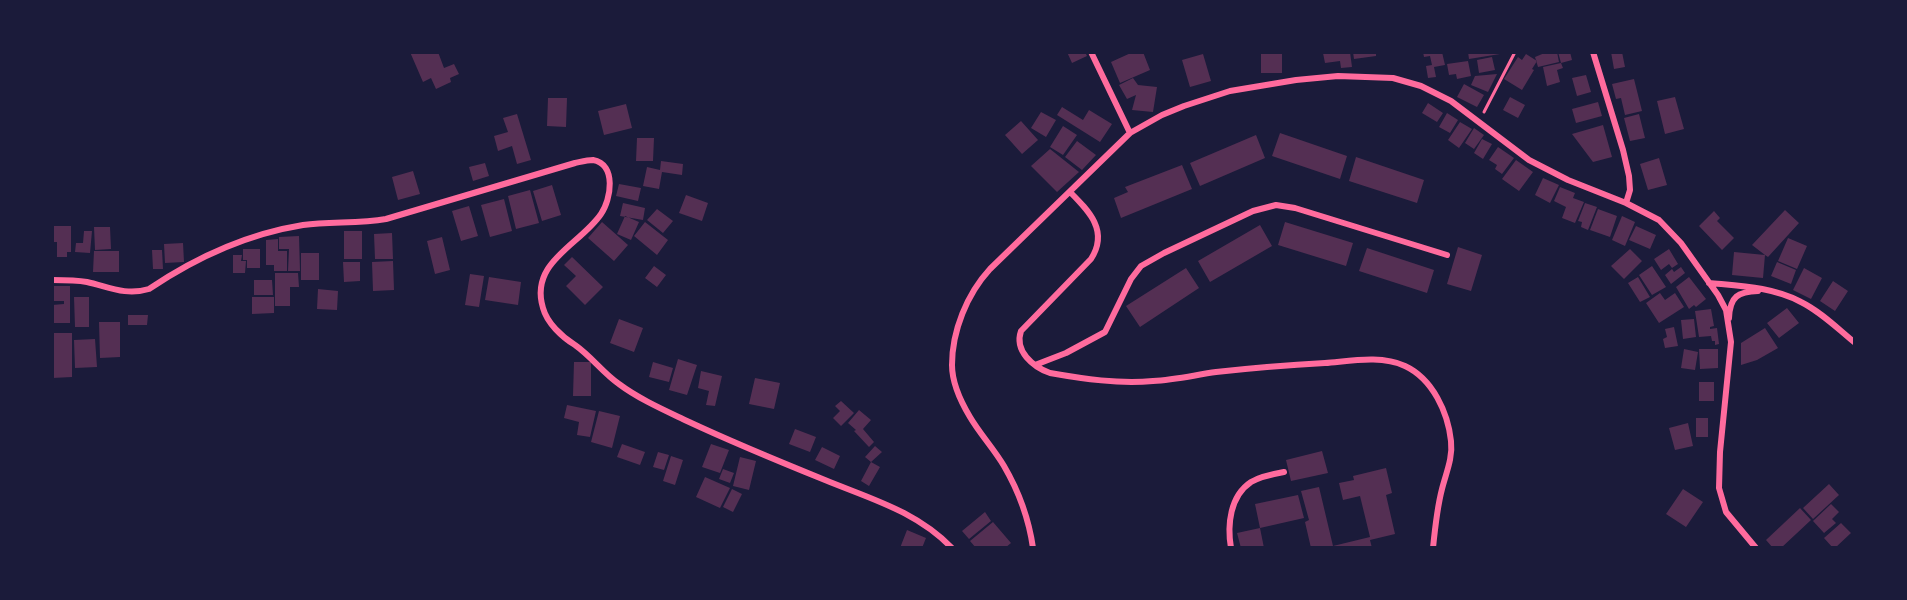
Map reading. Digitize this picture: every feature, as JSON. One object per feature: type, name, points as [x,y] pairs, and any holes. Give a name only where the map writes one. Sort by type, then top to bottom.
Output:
[{"type":"street","points":[[1091,52],[1130,133]]},
{"type":"street","points":[[1593,52],[1629,176],[1630,190],[1626,203]]},
{"type":"street","points":[[1033,548],[1027,520],[1011,478],[970,417],[957,389],[952,365],[962,315],[973,290],[990,269],[1130,133],[1169,112],[1230,91],[1296,80],[1347,76],[1393,78],[1413,83],[1451,101],[1529,160],[1568,180],[1626,203],[1659,220],[1681,243],[1722,302],[1729,324]]},
{"type":"street","points":[[52,280],[84,282],[120,291],[143,291],[184,266],[227,246],[264,234],[304,225],[365,223],[386,219],[575,163],[595,161],[605,167],[609,176],[609,192],[605,207],[588,229],[552,262],[541,282],[540,292],[544,313],[558,332],[633,393],[734,443],[902,511],[931,528],[952,548]]},
{"type":"street","points":[[1070,192],[1093,219],[1098,232],[1097,246],[1091,259],[1021,331],[1018,338],[1023,352],[1035,365],[1050,373],[1123,382],[1153,381],[1278,366],[1356,360],[1381,360],[1406,366],[1420,376],[1435,394],[1445,416],[1451,441],[1451,455],[1442,489],[1433,548]]},
{"type":"street","points":[[1035,365],[1066,353],[1106,332],[1131,279],[1141,266],[1233,219],[1267,206],[1281,205],[1295,208],[1447,255]]},
{"type":"street","points":[[1709,283],[1776,292],[1802,302],[1817,311],[1854,342]]},
{"type":"street","points":[[1756,548],[1726,512],[1719,488],[1721,441],[1731,342],[1730,306],[1734,297],[1750,291],[1776,292]]},
{"type":"street","points":[[1231,548],[1229,520],[1241,492],[1257,479],[1284,472]]},
{"type":"path","points":[[1479,122],[1515,52]]},
{"type":"building","points":[[410,52],[438,52],[444,68],[454,64],[459,74],[450,78],[451,82],[436,89],[431,78],[423,82]]},
{"type":"building","points":[[1067,52],[1085,52],[1087,56],[1072,63]]},
{"type":"building","points":[[1133,52],[1143,52],[1150,70],[1120,83],[1111,62]]},
{"type":"building","points":[[1261,52],[1282,53],[1282,73],[1261,73]]},
{"type":"building","points":[[1350,52],[1352,67],[1341,68],[1340,61],[1325,63],[1323,53]]},
{"type":"building","points":[[1353,52],[1376,52],[1376,56],[1354,59]]},
{"type":"building","points":[[1423,52],[1442,52],[1445,65],[1434,67],[1436,77],[1428,78],[1426,66],[1432,65],[1430,56],[1424,57]]},
{"type":"building","points":[[1468,52],[1500,52],[1500,54],[1469,59]]},
{"type":"building","points":[[1547,52],[1557,52],[1559,62],[1538,67],[1535,57]]},
{"type":"building","points":[[1558,52],[1570,52],[1572,60],[1561,63]]},
{"type":"building","points":[[1611,52],[1622,52],[1625,67],[1614,69]]},
{"type":"building","points":[[1203,54],[1211,81],[1190,87],[1182,60]]},
{"type":"building","points":[[1526,54],[1537,61],[1522,90],[1504,79],[1518,57],[1522,60]]},
{"type":"building","points":[[1492,57],[1495,70],[1479,73],[1477,60]]},
{"type":"building","points":[[1468,61],[1471,76],[1457,79],[1456,74],[1449,75],[1447,64]]},
{"type":"building","points":[[1561,63],[1563,68],[1557,70],[1560,82],[1547,86],[1543,67]]},
{"type":"building","points":[[1497,74],[1488,92],[1471,85],[1475,76]]},
{"type":"building","points":[[1586,75],[1591,92],[1577,96],[1572,78]]},
{"type":"building","points":[[1133,78],[1138,85],[1157,87],[1153,112],[1132,110],[1136,95],[1127,99],[1119,85]]},
{"type":"building","points":[[1634,79],[1642,111],[1625,115],[1621,98],[1616,99],[1612,84]]},
{"type":"building","points":[[1464,84],[1484,95],[1477,107],[1457,97]]},
{"type":"building","points":[[1510,97],[1525,105],[1518,118],[1503,110]]},
{"type":"building","points":[[1675,97],[1684,129],[1665,134],[1657,101]]},
{"type":"building","points":[[548,98],[567,98],[566,127],[547,126]]},
{"type":"building","points":[[1598,102],[1602,116],[1576,123],[1572,109]]},
{"type":"building","points":[[1428,103],[1443,113],[1437,122],[1422,113]]},
{"type":"building","points":[[626,104],[632,128],[604,135],[598,111]]},
{"type":"building","points":[[1062,107],[1083,120],[1089,110],[1112,124],[1100,142],[1057,115]]},
{"type":"building","points":[[1041,112],[1056,120],[1046,137],[1031,128]]},
{"type":"building","points":[[1447,113],[1458,120],[1450,133],[1439,127]]},
{"type":"building","points":[[517,114],[531,160],[517,164],[512,146],[498,151],[494,136],[508,132],[503,118]]},
{"type":"building","points":[[1639,114],[1645,138],[1630,141],[1624,118]]},
{"type":"building","points":[[1021,121],[1038,140],[1022,154],[1005,135]]},
{"type":"building","points":[[1460,122],[1472,129],[1459,148],[1448,140]]},
{"type":"building","points":[[1603,125],[1612,157],[1593,162],[1572,134]]},
{"type":"building","points":[[1063,126],[1077,135],[1063,155],[1050,147]]},
{"type":"building","points":[[1474,128],[1484,135],[1474,149],[1465,143]]},
{"type":"building","points":[[1280,133],[1347,156],[1340,179],[1272,156]]},
{"type":"building","points":[[1256,135],[1265,158],[1200,186],[1190,163]]},
{"type":"building","points":[[637,138],[654,138],[653,161],[636,161]]},
{"type":"building","points":[[1482,139],[1492,144],[1483,159],[1474,153]]},
{"type":"building","points":[[1077,141],[1096,155],[1082,170],[1065,157]]},
{"type":"building","points":[[1498,147],[1514,158],[1502,174],[1495,169],[1497,165],[1489,160]]},
{"type":"building","points":[[1050,149],[1079,172],[1057,192],[1031,166]]},
{"type":"building","points":[[1356,157],[1424,180],[1417,203],[1349,181]]},
{"type":"building","points":[[1659,158],[1667,185],[1648,190],[1640,164]]},
{"type":"building","points":[[1516,160],[1533,172],[1519,191],[1502,179]]},
{"type":"building","points":[[661,161],[683,164],[682,175],[662,172],[659,189],[643,186],[647,167],[660,170]]},
{"type":"building","points":[[485,163],[489,176],[473,181],[469,167]]},
{"type":"building","points":[[1182,165],[1192,189],[1121,218],[1114,198],[1128,192],[1125,187]]},
{"type":"building","points":[[413,171],[420,194],[398,200],[392,177]]},
{"type":"building","points":[[1543,178],[1559,185],[1550,203],[1535,195]]},
{"type":"building","points":[[619,184],[641,188],[638,201],[616,196]]},
{"type":"building","points":[[552,185],[561,215],[542,221],[533,191]]},
{"type":"building","points":[[1560,187],[1575,193],[1573,198],[1584,202],[1575,223],[1562,218],[1566,207],[1554,201]]},
{"type":"building","points":[[530,190],[539,223],[516,229],[508,196]]},
{"type":"building","points":[[686,195],[708,203],[702,221],[679,213]]},
{"type":"building","points":[[504,199],[512,231],[490,237],[481,205]]},
{"type":"building","points":[[623,203],[645,208],[643,220],[620,216]]},
{"type":"building","points":[[1585,203],[1597,207],[1588,230],[1581,227],[1582,222],[1578,221]]},
{"type":"building","points":[[469,206],[478,236],[461,241],[452,211]]},
{"type":"building","points":[[657,209],[673,221],[663,233],[647,220]]},
{"type":"building","points":[[1598,209],[1617,216],[1610,237],[1590,230]]},
{"type":"building","points":[[1785,210],[1799,223],[1768,257],[1752,245]]},
{"type":"building","points":[[1714,211],[1720,218],[1717,221],[1734,238],[1722,250],[1699,226]]},
{"type":"building","points":[[625,216],[639,222],[631,240],[617,234]]},
{"type":"building","points":[[1622,216],[1635,222],[1625,246],[1612,240]]},
{"type":"building","points":[[602,222],[628,245],[614,261],[588,238]]},
{"type":"building","points":[[645,222],[668,240],[657,255],[634,236]]},
{"type":"building","points":[[1285,222],[1353,243],[1346,266],[1278,245]]},
{"type":"building","points":[[1260,225],[1272,246],[1210,282],[1198,261]]},
{"type":"building","points":[[54,226],[71,226],[71,252],[67,252],[67,257],[57,257]]},
{"type":"building","points":[[1636,226],[1656,235],[1650,249],[1629,240]]},
{"type":"building","points":[[94,227],[110,227],[111,249],[95,250]]},
{"type":"building","points":[[84,231],[92,231],[90,253],[75,252],[76,243],[83,243]]},
{"type":"building","points":[[344,231],[362,231],[362,259],[344,259]]},
{"type":"building","points":[[392,233],[393,259],[375,259],[374,234]]},
{"type":"building","points":[[299,236],[300,271],[288,271],[289,249],[279,249],[279,237]]},
{"type":"building","points":[[442,237],[450,270],[435,274],[427,241]]},
{"type":"building","points":[[1788,238],[1807,246],[1797,269],[1778,261]]},
{"type":"building","points":[[278,239],[278,251],[287,251],[287,271],[274,271],[274,265],[266,265],[266,240]]},
{"type":"building","points":[[183,243],[184,262],[165,263],[164,244]]},
{"type":"building","points":[[1458,247],[1482,255],[1471,291],[1447,284]]},
{"type":"building","points":[[1367,248],[1434,270],[1427,293],[1359,271]]},
{"type":"building","points":[[243,249],[260,249],[260,268],[247,268],[247,260],[243,260]]},
{"type":"building","points":[[1630,249],[1642,261],[1624,279],[1611,266]]},
{"type":"building","points":[[1669,249],[1678,264],[1672,268],[1669,264],[1661,270],[1654,259]]},
{"type":"building","points":[[152,250],[162,250],[163,269],[153,269]]},
{"type":"building","points":[[94,251],[119,251],[119,272],[93,272]]},
{"type":"building","points":[[1734,252],[1765,255],[1763,278],[1732,275]]},
{"type":"building","points":[[301,253],[319,253],[319,280],[301,280]]},
{"type":"building","points":[[233,255],[242,255],[241,261],[246,261],[245,273],[233,273]]},
{"type":"building","points":[[572,257],[603,287],[585,305],[566,286],[576,276],[564,265]]},
{"type":"building","points":[[393,261],[394,290],[373,291],[372,262]]},
{"type":"building","points":[[343,262],[360,262],[360,281],[344,282]]},
{"type":"building","points":[[1777,262],[1796,270],[1791,284],[1771,276]]},
{"type":"building","points":[[654,266],[666,275],[657,287],[645,278]]},
{"type":"building","points":[[1652,266],[1666,287],[1652,295],[1639,275]]},
{"type":"building","points":[[1681,267],[1685,273],[1671,284],[1665,275],[1672,269],[1674,272]]},
{"type":"building","points":[[1186,268],[1199,288],[1140,327],[1126,306]]},
{"type":"building","points":[[1804,268],[1822,278],[1811,299],[1793,290]]},
{"type":"building","points":[[275,273],[298,273],[299,287],[290,287],[290,306],[275,306]]},
{"type":"building","points":[[470,274],[484,276],[479,307],[465,305]]},
{"type":"building","points":[[489,277],[521,282],[518,305],[485,300]]},
{"type":"building","points":[[1638,277],[1650,297],[1640,302],[1628,283]]},
{"type":"building","points":[[1689,277],[1706,299],[1696,307],[1694,305],[1689,309],[1676,287]]},
{"type":"building","points":[[254,280],[272,280],[273,295],[254,295]]},
{"type":"building","points":[[1833,281],[1848,291],[1835,311],[1820,301]]},
{"type":"building","points":[[52,286],[70,286],[70,323],[52,323],[52,305],[64,304],[64,301],[52,301]]},
{"type":"building","points":[[318,289],[338,291],[337,310],[317,309]]},
{"type":"building","points":[[1660,293],[1665,300],[1675,293],[1684,307],[1659,323],[1646,303]]},
{"type":"building","points":[[74,297],[89,297],[89,327],[75,327]]},
{"type":"building","points":[[252,297],[274,297],[274,313],[252,314]]},
{"type":"building","points":[[1787,308],[1799,323],[1779,338],[1767,323]]},
{"type":"building","points":[[1711,309],[1714,326],[1710,329],[1717,328],[1719,344],[1715,345],[1711,336],[1699,337],[1695,311]]},
{"type":"building","points":[[128,315],[148,315],[147,325],[128,325]]},
{"type":"building","points":[[619,319],[643,328],[634,352],[610,343]]},
{"type":"building","points":[[1694,319],[1696,337],[1683,339],[1681,320]]},
{"type":"building","points":[[99,322],[120,322],[120,357],[100,358]]},
{"type":"building","points":[[1674,327],[1678,346],[1665,348],[1663,339],[1667,337],[1665,329]]},
{"type":"building","points":[[1765,328],[1778,348],[1757,360],[1741,365],[1741,343]]},
{"type":"building","points":[[53,333],[72,333],[72,377],[52,378]]},
{"type":"building","points":[[95,339],[97,367],[75,368],[74,340]]},
{"type":"building","points":[[1684,349],[1698,352],[1695,370],[1681,368]]},
{"type":"building","points":[[1699,349],[1718,349],[1718,368],[1700,369]]},
{"type":"building","points":[[678,359],[697,365],[687,395],[669,390]]},
{"type":"building","points":[[574,362],[591,362],[591,396],[573,396]]},
{"type":"building","points":[[653,362],[673,368],[669,382],[649,377]]},
{"type":"building","points":[[701,371],[722,376],[715,406],[706,405],[709,391],[698,388]]},
{"type":"building","points":[[755,378],[780,383],[774,409],[749,404]]},
{"type":"building","points":[[1699,382],[1714,382],[1714,401],[1699,401]]},
{"type":"building","points":[[841,401],[854,413],[841,426],[833,418],[840,411],[835,406]]},
{"type":"building","points":[[567,405],[596,411],[590,437],[577,435],[579,422],[564,418]]},
{"type":"building","points":[[859,410],[871,420],[863,429],[874,442],[869,447],[848,423]]},
{"type":"building","points":[[599,411],[620,416],[612,448],[591,442]]},
{"type":"building","points":[[1696,418],[1708,418],[1708,437],[1696,437]]},
{"type":"building","points":[[1688,423],[1693,446],[1675,450],[1669,428]]},
{"type":"building","points":[[795,429],[816,437],[810,452],[789,444]]},
{"type":"building","points":[[622,444],[645,452],[640,465],[617,457]]},
{"type":"building","points":[[711,444],[729,450],[720,473],[702,467]]},
{"type":"building","points":[[875,446],[882,452],[871,462],[865,457]]},
{"type":"building","points":[[822,447],[840,456],[834,469],[815,460]]},
{"type":"building","points":[[1322,451],[1328,473],[1291,481],[1286,460]]},
{"type":"building","points":[[658,452],[669,455],[664,470],[653,467]]},
{"type":"building","points":[[671,456],[683,460],[675,485],[663,481]]},
{"type":"building","points":[[740,457],[756,461],[749,490],[733,486]]},
{"type":"building","points":[[871,462],[880,467],[869,486],[861,481]]},
{"type":"building","points":[[1386,468],[1392,493],[1386,495],[1395,534],[1370,540],[1372,548],[1311,548],[1305,522],[1309,520],[1301,491],[1319,487],[1333,546],[1370,537],[1360,496],[1343,500],[1339,483],[1354,480],[1353,476]]},
{"type":"building","points":[[723,469],[734,473],[730,483],[719,479]]},
{"type":"building","points":[[705,477],[730,488],[720,508],[696,497]]},
{"type":"building","points":[[1829,484],[1839,495],[1813,519],[1803,508]]},
{"type":"building","points":[[732,489],[742,494],[733,512],[723,507]]},
{"type":"building","points":[[1683,489],[1703,502],[1686,527],[1666,514]]},
{"type":"building","points":[[1298,495],[1304,518],[1260,528],[1255,504]]},
{"type":"building","points":[[1831,504],[1839,512],[1832,519],[1836,523],[1824,533],[1813,521]]},
{"type":"building","points":[[1800,508],[1811,520],[1781,548],[1773,548],[1766,540]]},
{"type":"building","points":[[985,512],[991,521],[969,539],[962,531]]},
{"type":"building","points":[[993,522],[1011,543],[1005,548],[976,548],[970,541]]},
{"type":"building","points":[[1841,523],[1851,533],[1833,548],[1824,538]]},
{"type":"building","points":[[1260,528],[1264,548],[1241,548],[1237,533]]},
{"type":"building","points":[[907,530],[926,538],[922,548],[900,548]]}]
